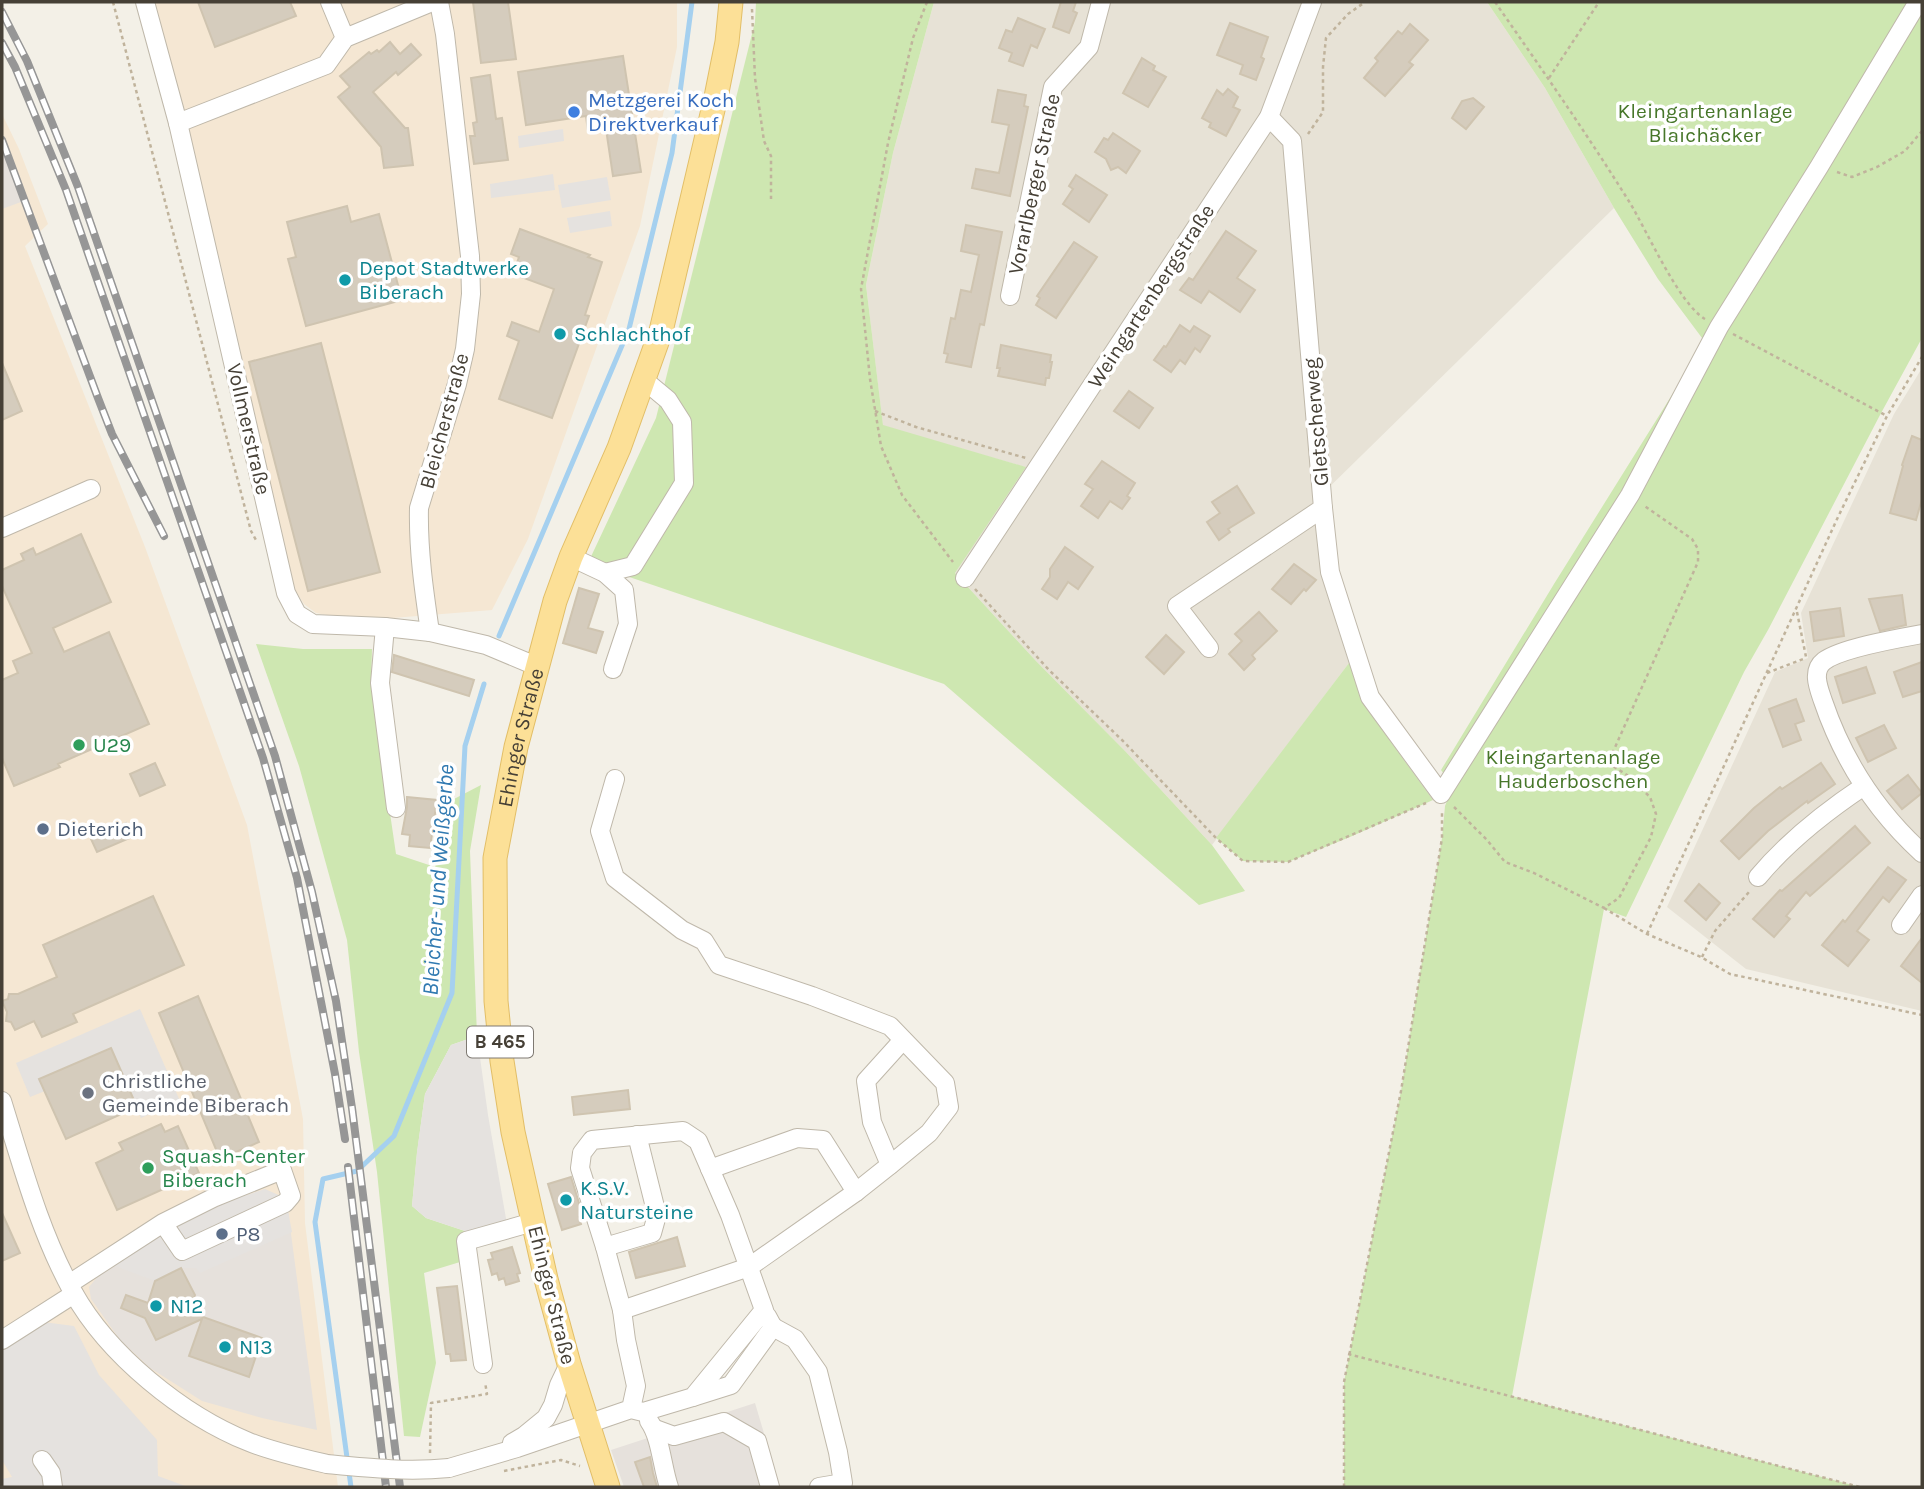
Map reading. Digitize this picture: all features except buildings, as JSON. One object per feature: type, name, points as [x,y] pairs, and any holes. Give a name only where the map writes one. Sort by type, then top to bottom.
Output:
[{"type":"main road","name":"Ehinger Straße","points":[[608,1487],[569,1364],[546,1279],[513,1132],[496,1001],[495,858],[516,747],[555,601],[580,561],[661,331],[719,83],[731,2]]},
{"type":"street","name":"Vollmerstraße","points":[[145,2],[178,123],[286,593],[297,614],[313,624],[430,632],[486,645],[536,666]]},
{"type":"street","points":[[330,2],[345,38]]},
{"type":"street","points":[[178,123],[326,65],[345,38],[432,2]]},
{"type":"street","name":"Bleicherstraße","points":[[430,632],[424,591],[419,508],[457,384],[465,349],[471,294],[470,256],[439,2]]},
{"type":"street","name":"Vorarlberger Straße","points":[[1010,296],[1054,87],[1089,47],[1101,2]]},
{"type":"street","name":"Weingartenbergstraße","points":[[965,578],[1269,117],[1312,2]]},
{"type":"street","points":[[1323,508],[1329,572],[1370,697],[1441,794],[1630,495],[1719,327],[1918,2]]},
{"type":"street","points":[[1269,117],[1293,141]]},
{"type":"street","name":"Gletscherweg","points":[[1209,648],[1177,606],[1323,508],[1293,141]]},
{"type":"street","points":[[605,573],[633,565],[684,484],[682,422],[667,400],[644,380]]},
{"type":"street","points":[[2,528],[91,489]]},
{"type":"street","points":[[580,561],[605,573],[624,590],[628,624],[613,669]]},
{"type":"street","points":[[385,627],[380,682],[396,808]]},
{"type":"street","points":[[1922,634],[1845,652],[1824,662],[1819,668],[1816,680],[1830,721],[1864,786],[1888,818],[1922,853]]},
{"type":"street","points":[[615,779],[600,831],[615,878],[682,930],[704,942],[719,965],[813,996],[890,1027],[945,1083],[949,1107],[929,1133],[890,1165],[749,1267],[622,1310]]},
{"type":"street","points":[[1758,877],[1774,857],[1811,825],[1864,786]]},
{"type":"street","points":[[1901,925],[1922,895]]},
{"type":"street","points":[[890,1165],[872,1122],[866,1081],[903,1040]]},
{"type":"street","points":[[2,1101],[56,1257],[71,1289],[112,1345],[144,1376],[214,1425],[249,1442],[287,1455],[327,1464],[392,1471],[449,1468],[637,1410],[731,1385],[773,1327]]},
{"type":"street","points":[[770,1487],[757,1441],[724,1422],[674,1436],[655,1429],[637,1410],[636,1386],[622,1310],[580,1168],[582,1153],[592,1140],[682,1131],[698,1141],[730,1215],[764,1310],[773,1327],[795,1339],[818,1372],[838,1452],[843,1485],[819,1487]]},
{"type":"street","points":[[605,1247],[652,1233],[657,1215],[637,1135]]},
{"type":"street","points":[[710,1169],[797,1138],[823,1140],[856,1192]]},
{"type":"street","points":[[2,1340],[163,1223],[213,1198],[282,1170],[290,1196],[285,1203],[182,1251],[163,1223]]},
{"type":"street","points":[[482,1364],[466,1241],[533,1222]]},
{"type":"street","points":[[693,1397],[764,1310]]},
{"type":"street","points":[[483,1458],[524,1436],[546,1418],[569,1364]]},
{"type":"street","points":[[655,1429],[669,1487]]},
{"type":"street","points":[[42,1460],[51,1473],[53,1487]]},
{"type":"path","points":[[113,2],[251,531],[257,541]]},
{"type":"path","points":[[751,2],[755,78],[764,141],[771,156],[771,199]]},
{"type":"path","points":[[927,2],[913,38],[888,143],[861,289],[870,379],[881,446],[902,495],[965,578],[1049,670],[1123,741],[1216,838],[1243,861],[1288,862],[1350,837],[1441,794]]},
{"type":"path","points":[[1293,141],[1308,135],[1323,112],[1326,38],[1348,13],[1364,2]]},
{"type":"path","points":[[1495,2],[1549,78],[1631,205],[1679,291],[1698,315],[1887,416]]},
{"type":"path","points":[[1549,78],[1599,2]]},
{"type":"path","points":[[1819,167],[1852,177],[1905,151],[1922,131]]},
{"type":"path","points":[[1647,934],[1838,517],[1887,416],[1922,357]]},
{"type":"path","points":[[1917,365],[1922,368]]},
{"type":"path","points":[[875,411],[916,427],[1042,461]]},
{"type":"path","points":[[1604,908],[1619,898],[1651,838],[1656,814],[1650,797],[1627,775],[1608,763],[1698,562],[1698,550],[1692,539],[1630,495]]},
{"type":"path","points":[[1767,673],[1806,658],[1796,610]]},
{"type":"path","points":[[1441,794],[1505,862],[1534,873],[1604,908],[1647,934],[1702,957],[1730,974],[1922,1014]]},
{"type":"path","points":[[1344,1487],[1344,1382],[1401,1091],[1442,838],[1441,794]]},
{"type":"path","points":[[1702,957],[1715,931],[1752,889],[1758,877]]},
{"type":"path","points":[[1348,1354],[1860,1487]]},
{"type":"path","points":[[431,1462],[430,1403],[487,1394],[482,1364]]},
{"type":"path","points":[[496,1472],[561,1460],[583,1466]]},
{"type":"shaded area","points":[[151,2],[677,2],[677,47],[640,226],[528,539],[492,610],[392,618],[327,615],[316,613],[304,604],[295,590],[221,266]]},
{"type":"shaded area","points":[[934,2],[1487,2],[1545,88],[1614,208],[1312,504],[1325,587],[1349,663],[1212,845],[955,573],[1025,467],[883,426],[866,285],[893,153]]},
{"type":"shaded area","points":[[2,114],[19,149],[48,224],[25,246],[145,547],[247,825],[303,1119],[305,1223],[338,1487],[2,1487]]},
{"type":"shaded area","points":[[563,129],[564,141],[519,148],[518,136]]},
{"type":"shaded area","points":[[2,150],[21,202],[2,209]]},
{"type":"shaded area","points":[[553,174],[555,190],[491,198],[490,184]]},
{"type":"shaded area","points":[[607,177],[611,200],[562,208],[558,185]]},
{"type":"shaded area","points":[[610,211],[612,226],[570,233],[567,218]]},
{"type":"shaded area","points":[[1922,368],[1922,1011],[1746,969],[1667,907],[1775,672],[1808,658],[1801,613],[1894,414]]},
{"type":"shaded area","points":[[140,1009],[180,1101],[141,1118],[110,1048],[40,1079],[45,1091],[30,1097],[16,1063]]},
{"type":"shaded area","points":[[477,1036],[508,1230],[465,1231],[426,1218],[412,1206],[425,1094],[451,1045]]},
{"type":"shaded area","points":[[265,1189],[288,1211],[317,1430],[202,1401],[150,1368],[120,1340],[91,1299],[89,1287],[103,1270]]},
{"type":"shaded area","name":"P8","points":[[265,1189],[283,1197],[292,1232],[200,1273],[196,1268],[181,1268],[155,1281],[110,1264],[167,1228],[222,1203]]},
{"type":"shaded area","points":[[43,1322],[74,1326],[99,1375],[157,1440],[158,1476],[188,1487],[2,1487],[2,1479],[12,1477],[2,1460],[2,1349]]},
{"type":"shaded area","points":[[755,1403],[780,1487],[624,1487],[611,1450]]},
{"type":"green space","points":[[756,2],[934,2],[893,153],[866,285],[883,425],[1026,467],[955,573],[1212,845],[1245,891],[1199,905],[944,684],[588,563],[656,418],[755,22]]},
{"type":"green space","points":[[1487,2],[1922,2],[1922,338],[1744,672],[1626,917],[1604,909],[1512,1396],[1860,1487],[1344,1487],[1344,1382],[1401,1091],[1445,806],[1453,786],[1441,770],[1705,342],[1658,279],[1545,88]]},
{"type":"green space","points":[[256,644],[303,649],[372,649],[371,684],[396,854],[435,867],[454,799],[481,785],[470,851],[477,1036],[451,1045],[425,1094],[412,1206],[426,1218],[465,1231],[460,1262],[424,1273],[436,1363],[420,1437],[404,1436],[377,1172],[359,1052],[347,940],[299,766]]},
{"type":"green space","points":[[1349,663],[1375,720],[1433,800],[1288,862],[1243,861],[1216,838]]},
{"type":"waterway","name":"Bleicher- und Weißgerbe","points":[[499,636],[629,329],[672,153],[692,2]]},
{"type":"waterway","name":"Bleicher- und Weißgerbe","points":[[351,1487],[315,1222],[323,1179],[357,1171],[394,1136],[452,993],[465,746],[484,684]]},
{"type":"railway","points":[[2,12],[27,61],[78,187],[275,756],[312,892],[336,1001],[352,1108],[400,1487]]},
{"type":"railway","points":[[2,43],[15,67],[66,190],[263,758],[297,878],[345,1139]]},
{"type":"railway","points":[[2,140],[112,434],[164,536]]},
{"type":"railway","points":[[348,1167],[386,1487]]},
{"type":"place","name":"Metzgerei Koch Direktverkauf","points":[[574,112]]},
{"type":"place","name":"Depot Stadtwerke Biberach","points":[[345,280]]},
{"type":"place","name":"Schlachthof","points":[[560,334]]},
{"type":"place","name":"U29","points":[[79,745]]},
{"type":"place","name":"Dieterich","points":[[43,829]]},
{"type":"place","name":"Christliche Gemeinde Biberach","points":[[88,1093]]},
{"type":"place","name":"Squash-Center Biberach","points":[[148,1168]]},
{"type":"place","name":"K.S.V. Natursteine","points":[[566,1200]]},
{"type":"place","name":"P8","points":[[222,1234]]},
{"type":"place","name":"N12","points":[[156,1306]]},
{"type":"place","name":"N13","points":[[225,1347]]},
{"type":"park label","name":"Kleingartenanlage Blaichäcker","points":[[1705,123]]},
{"type":"park label","name":"Kleingartenanlage Hauderboschen","points":[[1573,769]]}]
